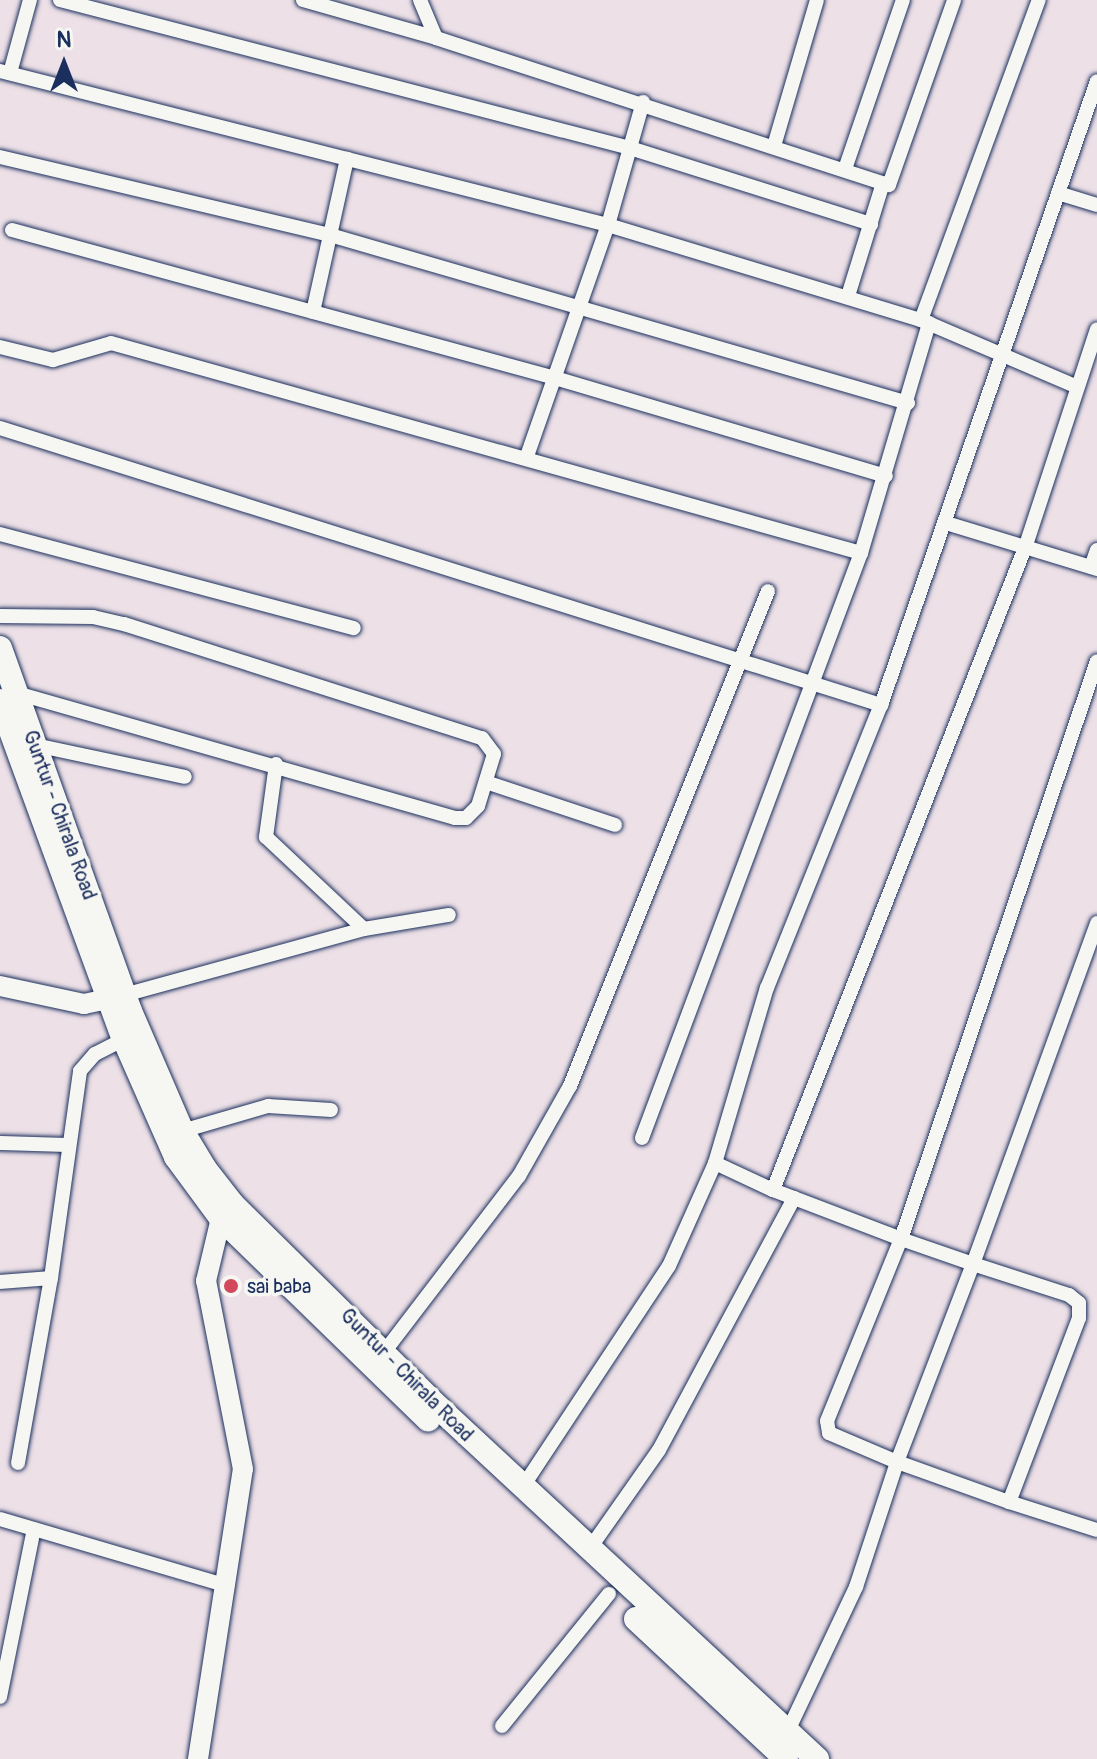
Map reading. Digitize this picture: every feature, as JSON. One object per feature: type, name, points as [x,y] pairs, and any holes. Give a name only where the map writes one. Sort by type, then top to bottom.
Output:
[{"type":"main road","name":"Guntur - Chirala Road","points":[[0,648],[8,697],[5,729],[116,997],[182,1131],[227,1211],[385,1351],[786,1747]]},
{"type":"main road","name":"Guntur - Chirala Road","points":[[8,697],[35,745],[116,997],[124,1039],[170,1146],[227,1211],[609,1594],[786,1747],[817,1759]]},
{"type":"street","points":[[30,0],[5,72],[608,225],[925,322],[1075,386]]},
{"type":"street","points":[[60,0],[630,148],[871,224]]},
{"type":"street","points":[[303,0],[643,102],[889,185],[954,0]]},
{"type":"street","points":[[420,0],[436,38]]},
{"type":"street","points":[[774,146],[817,0]]},
{"type":"street","points":[[845,169],[903,0]]},
{"type":"street","points":[[642,1138],[816,681],[861,553],[908,403],[925,322],[1039,0]]},
{"type":"street","points":[[522,1488],[669,1266],[715,1163],[767,988],[881,705],[1097,81]]},
{"type":"street","points":[[527,456],[608,225],[643,102]]},
{"type":"street","points":[[0,157],[330,235],[908,403]]},
{"type":"street","points":[[313,312],[347,159]]},
{"type":"street","points":[[848,296],[883,183]]},
{"type":"street","points":[[1058,193],[1097,205]]},
{"type":"street","points":[[12,230],[555,378],[886,476]]},
{"type":"street","points":[[773,1190],[1026,545],[1075,386],[1097,329]]},
{"type":"street","points":[[0,347],[53,360],[111,343],[527,456],[861,553]]},
{"type":"street","points":[[0,428],[816,681],[881,705]]},
{"type":"street","points":[[946,523],[1094,568],[1097,550]]},
{"type":"street","points":[[0,534],[354,628]]},
{"type":"street","points":[[385,1351],[546,1133],[746,659],[768,591]]},
{"type":"street","points":[[0,616],[93,617],[124,624],[482,738],[494,747],[486,782],[474,813],[455,818],[276,764],[8,697]]},
{"type":"street","points":[[1097,661],[901,1239],[827,1421],[829,1433],[897,1462],[1097,1530]]},
{"type":"street","points":[[35,745],[185,777]]},
{"type":"street","points":[[276,764],[266,837],[364,929]]},
{"type":"street","points":[[486,782],[615,825]]},
{"type":"street","points":[[0,986],[84,1004],[364,929],[449,915]]},
{"type":"street","points":[[786,1747],[856,1587],[897,1462],[1097,923]]},
{"type":"street","points":[[18,1463],[51,1278],[80,1071],[95,1054],[124,1039]]},
{"type":"street","points":[[182,1131],[268,1106],[331,1110]]},
{"type":"street","points":[[0,1143],[68,1145]]},
{"type":"street","points":[[715,1163],[773,1190],[901,1239],[1069,1295],[1080,1311],[1009,1502]]},
{"type":"street","points":[[588,1551],[659,1450],[794,1198]]},
{"type":"street","points":[[198,1759],[243,1469],[207,1261],[227,1211]]},
{"type":"street","points":[[0,1282],[51,1278]]},
{"type":"street","points":[[0,1519],[227,1586]]},
{"type":"street","points":[[0,1697],[34,1529]]},
{"type":"street","points":[[502,1726],[609,1594]]},
{"type":"place","name":"sai baba","points":[[231,1286]]}]
